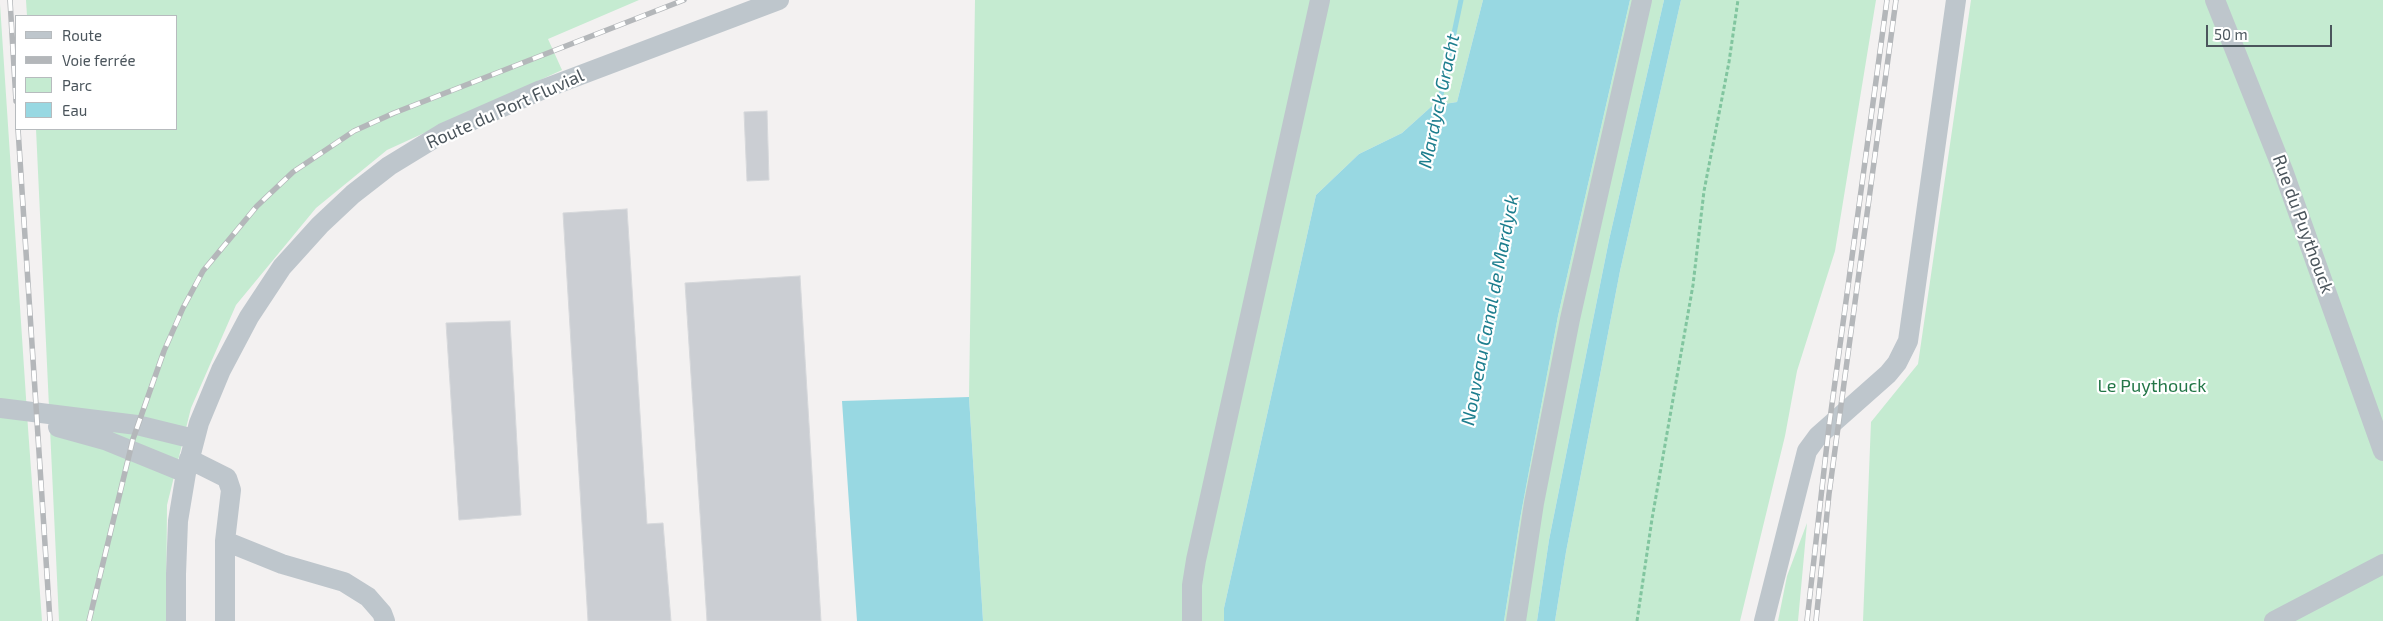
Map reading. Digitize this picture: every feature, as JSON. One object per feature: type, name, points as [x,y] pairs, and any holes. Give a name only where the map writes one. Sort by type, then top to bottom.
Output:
[{"type":"street","name":"Route du Port Fluvial","points":[[176,621],[177,540],[188,466],[194,439],[202,416],[233,344],[274,278],[320,225],[389,166],[443,133],[526,96],[779,0]]},
{"type":"street","points":[[1192,621],[1192,585],[1196,560],[1320,0]]},
{"type":"street","points":[[1516,621],[1534,503],[1570,319],[1642,0]]},
{"type":"street","points":[[1764,621],[1807,451],[1818,436],[1888,374],[1908,341],[1956,0]]},
{"type":"street","name":"Rue du Puythouck","points":[[2215,0],[2284,173],[2383,451]]},
{"type":"street","points":[[0,408],[137,426],[194,439]]},
{"type":"street","points":[[0,412],[106,440],[227,478],[231,490],[225,540],[225,621]]},
{"type":"street","points":[[225,540],[282,564],[344,582],[368,597],[382,613],[385,621]]},
{"type":"street","points":[[2274,621],[2383,564]]},
{"type":"path","points":[[1637,621],[1652,519],[1693,285],[1704,191],[1729,62],[1738,0]]},
{"type":"green space","points":[[26,0],[639,0],[548,39],[562,70],[387,150],[316,208],[236,305],[191,408],[167,505],[166,621],[59,621],[36,130],[178,130],[178,15],[27,15]]},
{"type":"green space","points":[[975,0],[1483,0],[1457,102],[1432,106],[1402,133],[1359,154],[1316,195],[1224,608],[1224,621],[983,621],[969,397]]},
{"type":"green space","points":[[1630,0],[1664,0],[1609,240],[1549,540],[1537,621],[1504,621],[1520,519],[1558,316]]},
{"type":"green space","points":[[1681,0],[1876,0],[1835,251],[1797,371],[1785,436],[1740,621],[1555,621],[1566,552],[1620,271]]},
{"type":"green space","name":"Le Puythouck","points":[[1971,0],[2383,0],[2383,621],[1863,621],[1871,422],[1918,364]]},
{"type":"green space","points":[[0,4],[28,428],[42,621],[0,621]]},
{"type":"green space","points":[[1807,523],[1798,621],[1778,621],[1787,576]]},
{"type":"water","name":"Nouveau Canal de Mardyck","points":[[1483,0],[1630,0],[1558,316],[1520,519],[1504,621],[1224,621],[1224,608],[1316,195],[1359,154],[1402,133],[1432,106],[1457,102]]},
{"type":"water","points":[[1664,0],[1681,0],[1620,271],[1566,552],[1555,621],[1537,621],[1549,540],[1609,240]]},
{"type":"water","points":[[969,397],[983,621],[857,621],[842,401]]},
{"type":"building","points":[[767,111],[769,180],[747,181],[744,112]]},
{"type":"building","points":[[627,209],[647,524],[663,523],[671,621],[588,621],[563,213]]},
{"type":"building","points":[[800,276],[821,621],[707,621],[685,283]]},
{"type":"building","points":[[510,321],[521,515],[459,520],[446,323]]},
{"type":"waterway","name":"Mardyck Gracht","points":[[1438,109],[1461,0]]},
{"type":"railway","points":[[10,0],[15,84]]},
{"type":"railway","points":[[89,621],[133,439],[164,351],[183,308],[203,271],[257,206],[293,172],[354,131],[394,113],[684,0]]},
{"type":"railway","points":[[1807,621],[1829,426],[1887,0]]},
{"type":"railway","points":[[1816,621],[1829,494],[1896,0]]},
{"type":"railway","points":[[18,130],[50,621]]}]
